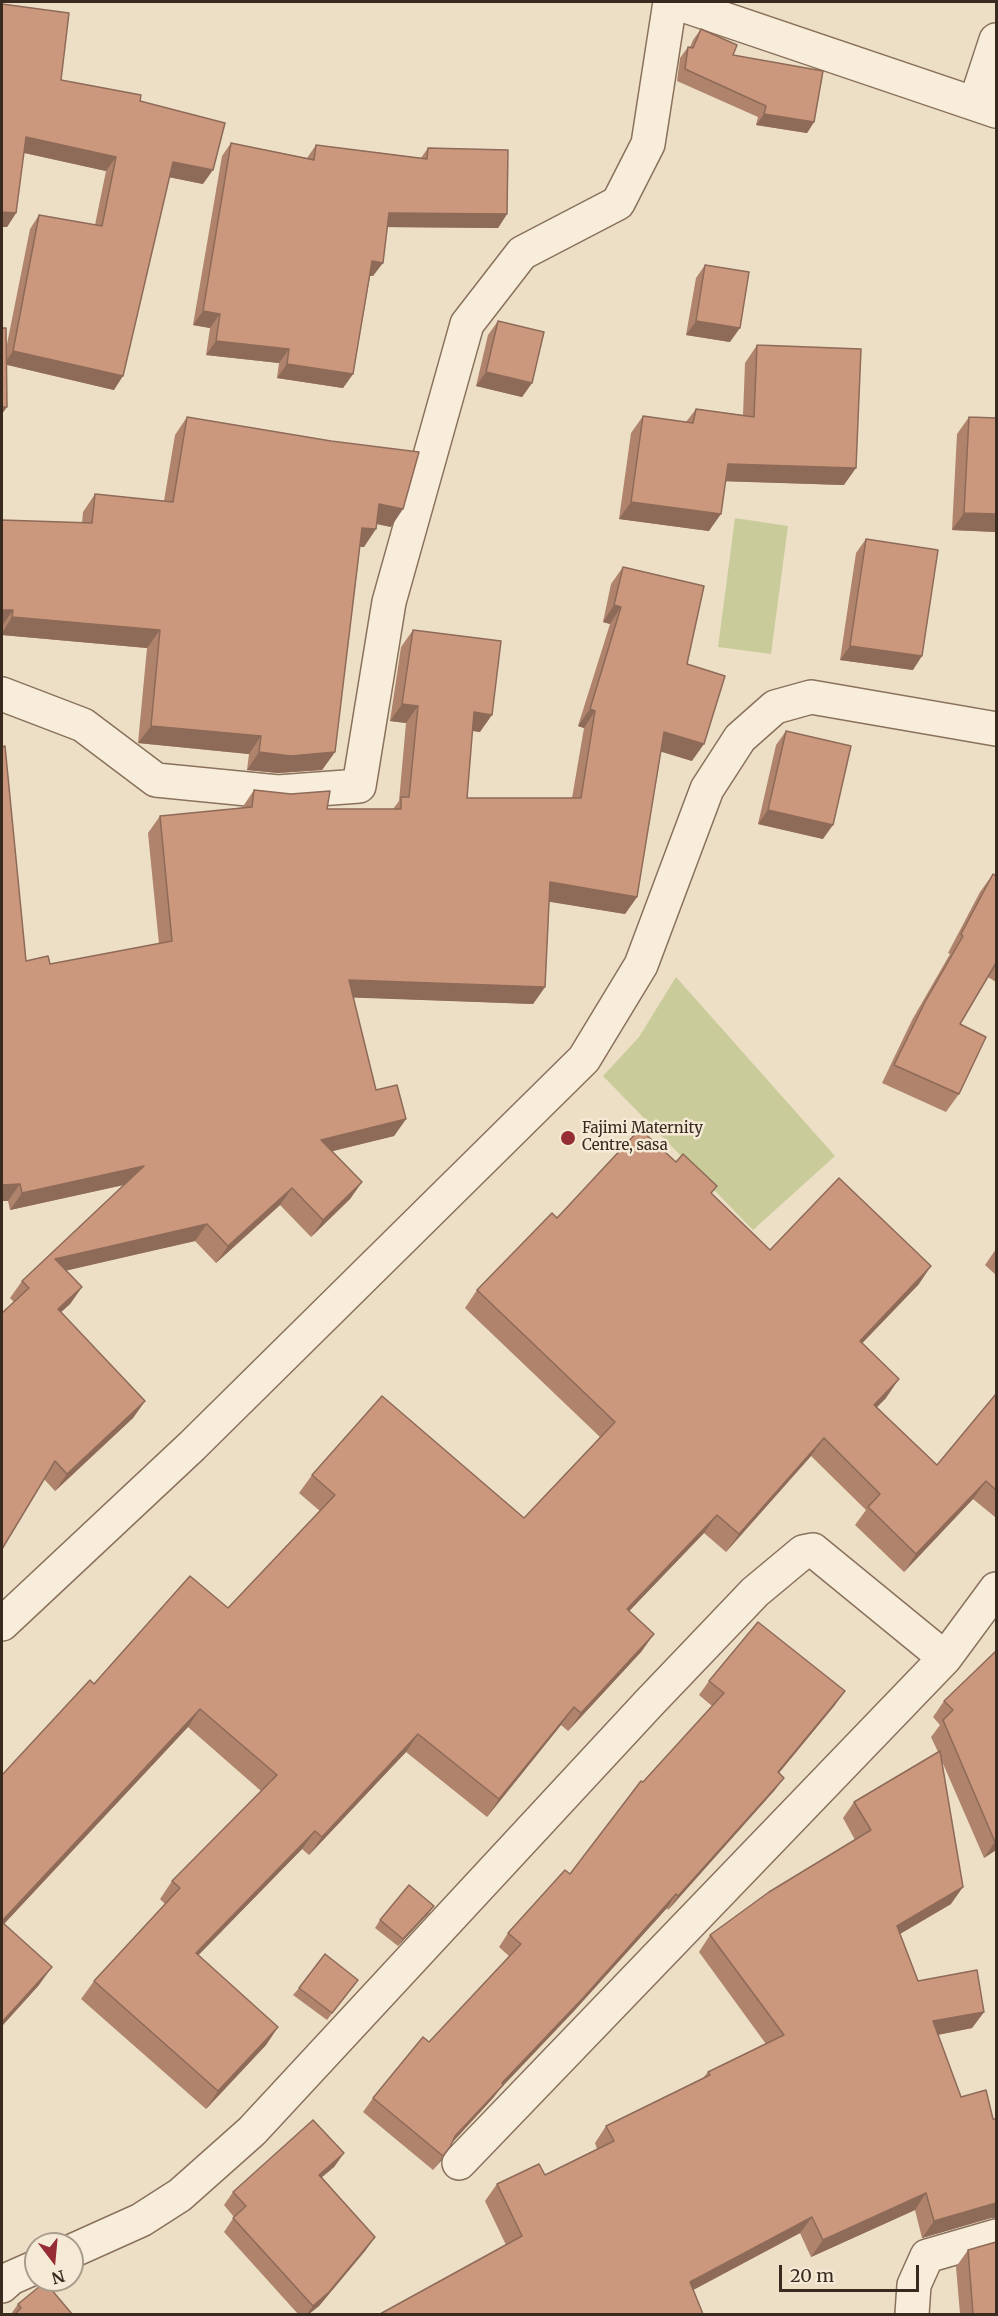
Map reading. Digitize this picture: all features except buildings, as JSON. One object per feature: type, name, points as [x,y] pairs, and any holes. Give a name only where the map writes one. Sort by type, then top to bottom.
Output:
[{"type":"street","points":[[2,694],[82,725],[156,780],[278,792],[359,786],[389,602],[467,324],[522,253],[618,203],[648,144],[672,2],[986,108],[996,40]]},
{"type":"street","points":[[2,1624],[192,1446],[584,1059],[641,965],[707,789],[740,738],[775,707],[811,697],[996,729]]},
{"type":"street","points":[[84,2246],[141,2220],[180,2195],[252,2131],[657,1694],[755,1592],[803,1552],[813,1550],[945,1658]]},
{"type":"street","points":[[459,2163],[945,1658],[996,1589]]},
{"type":"street","points":[[912,2314],[914,2285],[927,2256],[996,2236]]},
{"type":"street","points":[[2,2286],[11,2278],[24,2272]]},
{"type":"green space","points":[[735,518],[788,526],[771,654],[718,647]]},
{"type":"green space","points":[[676,977],[835,1156],[753,1230],[603,1076],[639,1037]]},
{"type":"place","name":"Fajimi Maternity Centre, sasa","points":[[568,1138]]}]
